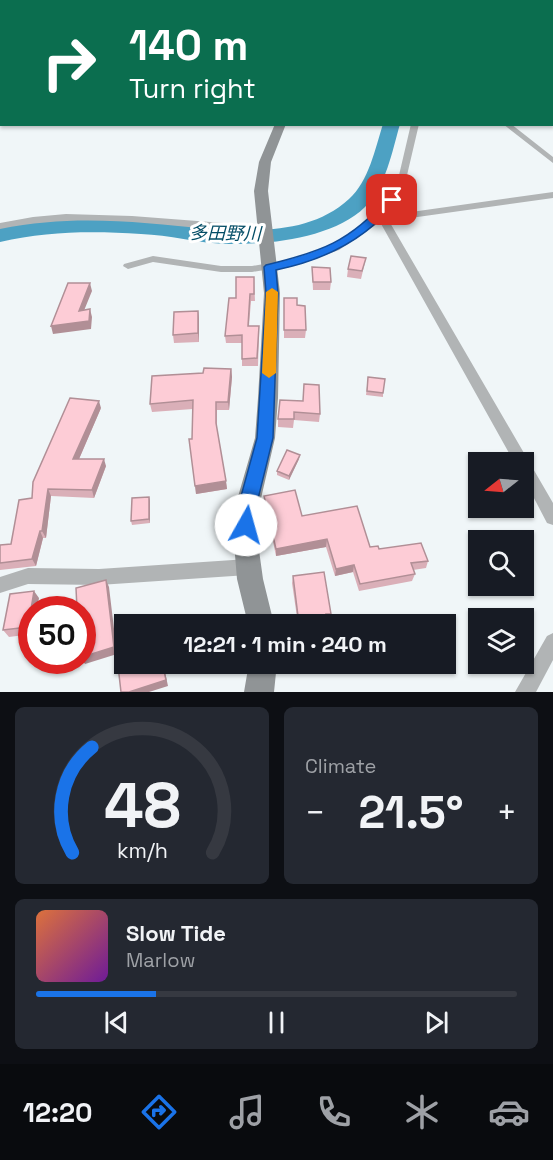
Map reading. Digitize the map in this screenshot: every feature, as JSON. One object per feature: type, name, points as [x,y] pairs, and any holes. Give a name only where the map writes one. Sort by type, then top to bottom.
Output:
[{"type":"main road","points":[[259,614],[248,567],[247,507],[265,438],[268,398],[272,293],[261,191],[269,151],[279,126]]},
{"type":"main road","points":[[259,692],[261,674]]},
{"type":"street","points":[[128,266],[153,259],[221,269],[270,267],[300,261],[335,248],[379,219],[400,188],[415,126]]},
{"type":"street","points":[[509,126],[553,161]]},
{"type":"street","points":[[379,219],[553,195]]},
{"type":"street","points":[[0,226],[25,221],[106,216],[264,229]]},
{"type":"street","points":[[379,219],[515,452]]},
{"type":"street","points":[[534,484],[553,518]]},
{"type":"street","points":[[0,585],[28,576],[99,578],[248,567]]},
{"type":"street","points":[[525,692],[553,642]]},
{"type":"building","points":[[351,256],[366,258],[362,271],[348,269]]},
{"type":"building","points":[[312,267],[330,268],[331,282],[313,282]]},
{"type":"building","points":[[236,277],[254,277],[254,294],[250,294],[248,326],[259,326],[257,358],[242,359],[242,335],[225,336],[229,298],[236,298]]},
{"type":"building","points":[[68,283],[90,283],[79,311],[90,309],[89,321],[51,326]]},
{"type":"building","points":[[284,298],[297,298],[297,305],[305,306],[306,330],[284,330]]},
{"type":"building","points":[[198,311],[198,333],[173,335],[174,312]]},
{"type":"building","points":[[204,368],[231,369],[228,402],[216,402],[216,423],[226,481],[195,486],[189,439],[192,439],[193,400],[150,404],[152,376],[203,373]]},
{"type":"building","points":[[368,377],[385,379],[383,393],[367,391]]},
{"type":"building","points":[[304,384],[319,385],[320,414],[294,412],[294,419],[278,419],[280,400],[303,401]]},
{"type":"building","points":[[70,398],[99,401],[73,459],[104,459],[92,490],[48,489],[42,531],[40,531],[32,559],[0,563],[0,545],[11,544],[19,500],[32,498],[33,482]]},
{"type":"building","points":[[287,450],[300,455],[289,476],[277,471]]},
{"type":"building","points":[[295,490],[302,516],[357,506],[370,547],[378,546],[379,549],[421,543],[428,561],[411,563],[415,574],[360,584],[354,565],[336,569],[327,539],[276,549],[264,496]]},
{"type":"building","points":[[149,497],[149,519],[131,521],[132,498]]},
{"type":"building","points":[[324,572],[331,614],[298,614],[293,576]]},
{"type":"building","points":[[106,580],[114,647],[96,653],[96,596],[76,596],[76,588]]},
{"type":"building","points":[[34,591],[33,596],[18,596],[18,628],[3,630],[10,594]]},
{"type":"building","points":[[119,674],[165,674],[166,680],[129,692],[121,692]]},
{"type":"waterway","name":"多田野川","points":[[0,235],[39,228],[99,225],[159,228],[242,237],[277,234],[314,226],[345,213],[364,195],[378,166],[391,126]]},
{"type":"slow traffic","points":[[269,373],[272,292]]},
{"type":"route","points":[[246,525],[247,507],[265,438],[272,293],[270,267],[300,261],[345,243],[375,220],[392,200]]}]
